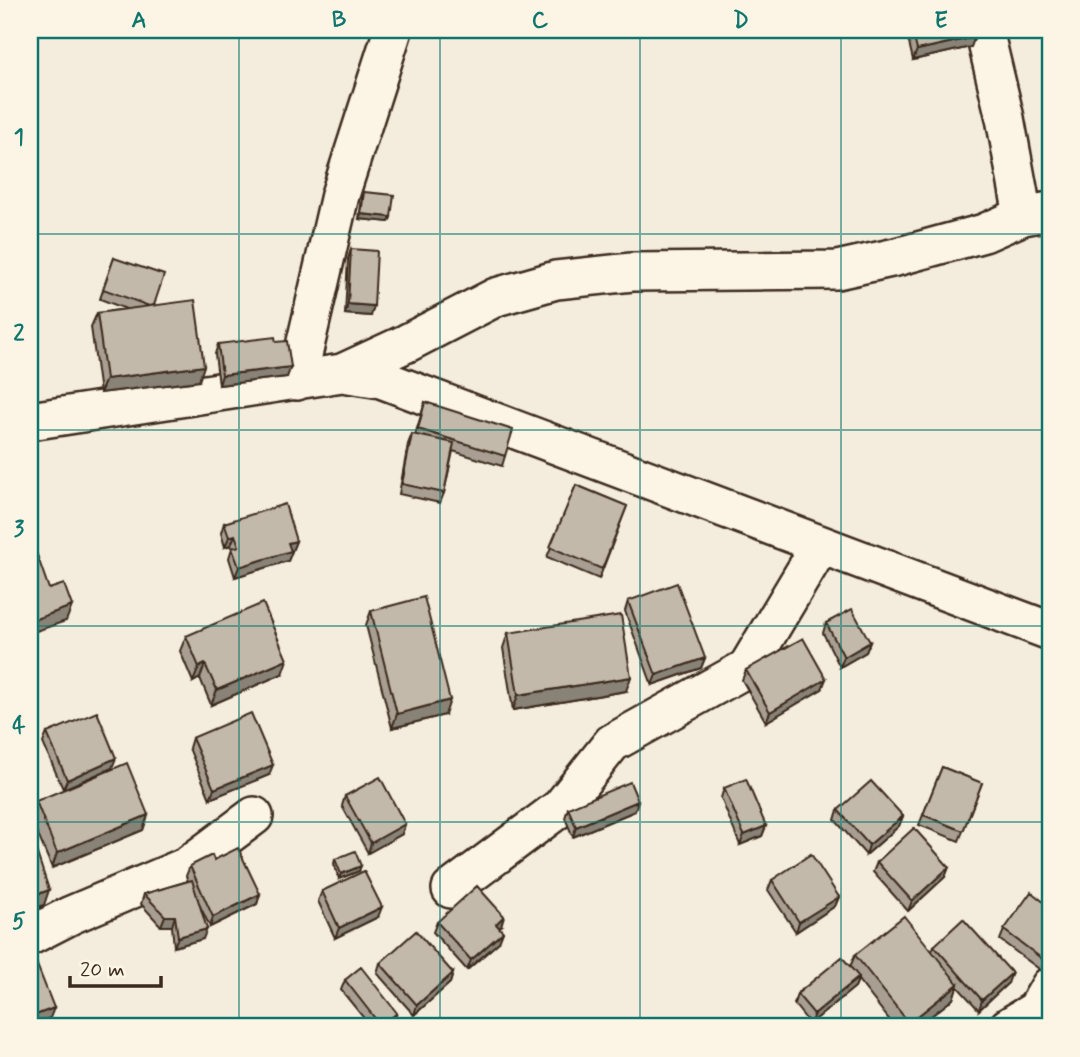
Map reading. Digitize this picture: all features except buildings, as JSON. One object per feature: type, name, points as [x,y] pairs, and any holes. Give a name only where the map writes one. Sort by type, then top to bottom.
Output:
[{"type":"street","points":[[297,381],[340,195],[393,30]]},
{"type":"street","points":[[30,421],[342,373],[407,344],[496,297],[556,280],[632,272],[837,270],[984,233],[1037,214],[1007,131],[984,30]]},
{"type":"street","points":[[342,373],[381,379],[1050,631]]},
{"type":"street","points":[[451,889],[561,807],[612,743],[747,668],[820,546]]},
{"type":"street","points":[[30,936],[71,915],[187,866],[254,816]]},
{"type":"street","points":[[1008,1027],[1036,1010],[1050,986]]}]
